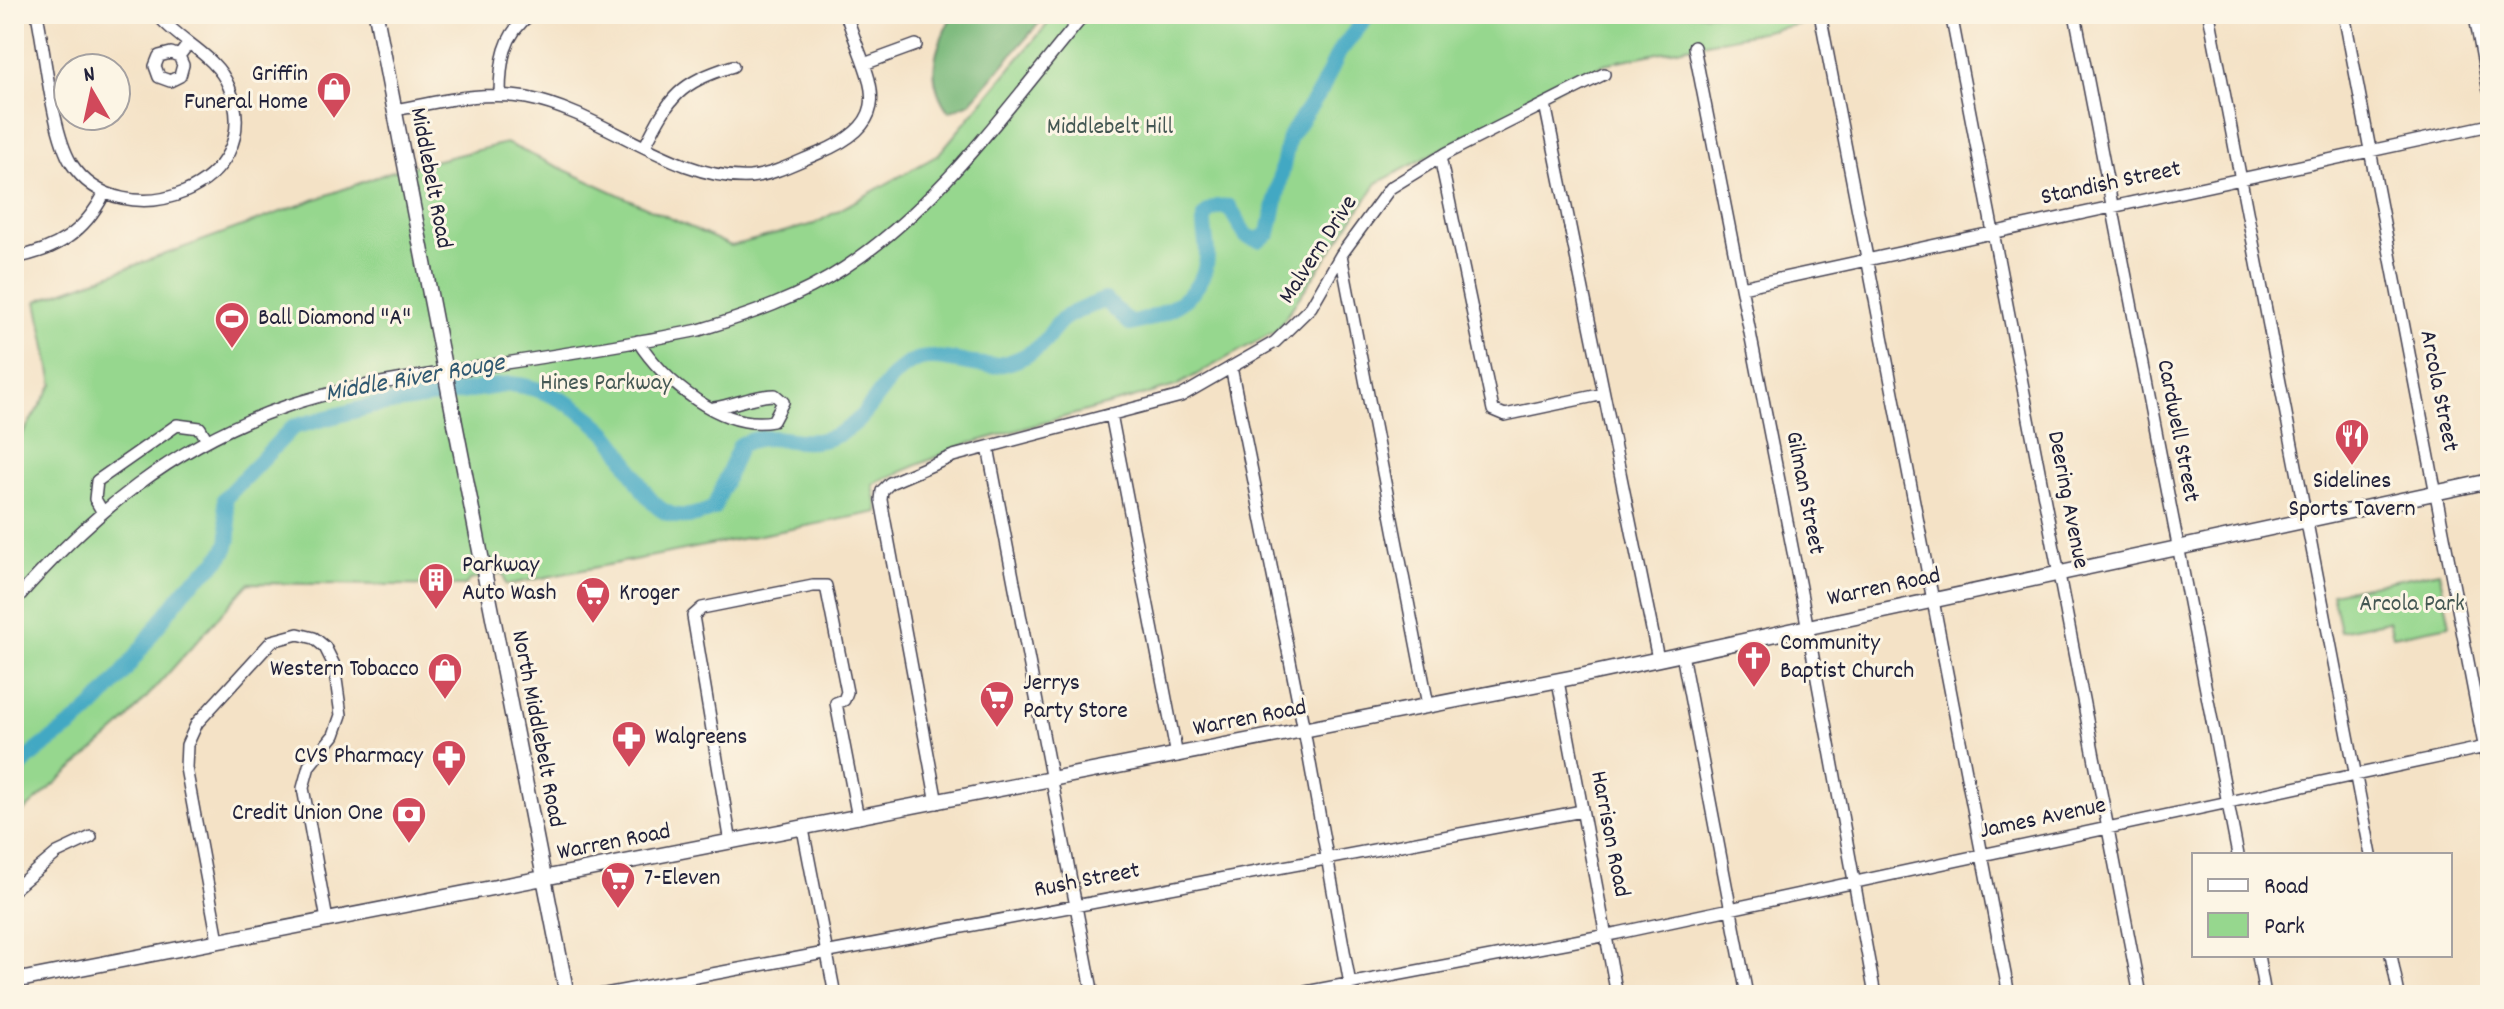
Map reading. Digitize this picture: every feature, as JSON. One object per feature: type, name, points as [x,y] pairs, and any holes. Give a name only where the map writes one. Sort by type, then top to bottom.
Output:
[{"type":"main road","name":"Middlebelt Road","points":[[376,14],[441,351]]},
{"type":"main road","points":[[2476,14],[2490,89]]},
{"type":"main road","name":"North Middlebelt Road","points":[[441,351],[543,879]]},
{"type":"main road","name":"Warren Road","points":[[15,978],[731,843],[1558,681],[2490,481]]},
{"type":"main road","points":[[543,879],[567,995]]},
{"type":"street","points":[[37,14],[62,144],[78,173],[104,194],[126,200],[153,200],[205,181],[225,164],[232,150],[236,129],[230,88],[222,74],[157,14]]},
{"type":"street","points":[[500,95],[504,51],[513,32],[531,14]]},
{"type":"street","points":[[395,110],[464,97],[500,95],[553,105],[718,174],[750,177],[780,169],[843,143],[860,129],[872,98],[864,64],[846,14]]},
{"type":"street","points":[[14,602],[102,511],[144,479],[207,440],[274,410],[330,393],[699,330],[746,316],[802,292],[879,243],[937,191],[1085,14]]},
{"type":"street","name":"Deering Avenue","points":[[1951,14],[2140,995]]},
{"type":"street","name":"Cardwell Street","points":[[2075,14],[2238,853]]},
{"type":"street","points":[[2209,14],[2371,853]]},
{"type":"street","name":"Arcola Street","points":[[2344,14],[2435,493],[2487,746],[2490,776]]},
{"type":"street","points":[[1821,19],[2009,995]]},
{"type":"street","points":[[179,56],[189,43]]},
{"type":"street","points":[[864,64],[916,45]]},
{"type":"street","name":"Gilman Street","points":[[1694,47],[1875,995]]},
{"type":"street","points":[[645,146],[664,106],[681,88],[700,77],[733,66]]},
{"type":"street","name":"Malvern Drive","points":[[937,803],[881,500],[882,491],[944,459],[1181,396],[1275,342],[1297,324],[1380,197],[1440,157],[1604,74]]},
{"type":"street","points":[[1545,104],[1658,659]]},
{"type":"street","name":"Standish Street","points":[[1742,287],[2490,125]]},
{"type":"street","points":[[1440,157],[1495,412],[1505,415],[1604,394]]},
{"type":"street","points":[[14,258],[50,249],[74,235],[91,217],[104,194]]},
{"type":"street","points":[[1341,255],[1428,705]]},
{"type":"street","points":[[638,341],[655,367],[714,408],[756,424],[773,421],[783,402],[775,395],[762,395],[738,404],[714,408]]},
{"type":"street","points":[[1231,367],[1304,730],[1351,989]]},
{"type":"street","points":[[1111,414],[1177,756]]},
{"type":"street","points":[[102,511],[95,499],[97,481],[177,425],[200,428],[207,440]]},
{"type":"street","points":[[988,447],[1093,995]]},
{"type":"street","points":[[731,843],[693,616],[702,608],[813,586],[826,586],[840,651],[847,692],[844,700],[836,703],[858,818]]},
{"type":"street","points":[[218,940],[185,753],[197,723],[272,641],[288,634],[314,638],[331,655],[340,696],[340,721],[309,766],[303,788],[327,920]]},
{"type":"street","points":[[1682,654],[1747,995]]},
{"type":"street","name":"Harrison Road","points":[[1558,681],[1617,995]]},
{"type":"street","name":"James Avenue","points":[[1290,995],[1351,989],[2487,746]]},
{"type":"street","name":"Rush Street","points":[[600,995],[1582,811]]},
{"type":"street","points":[[803,829],[835,995]]},
{"type":"street","points":[[14,889],[57,853],[91,837]]},
{"type":"street","points":[[2258,957],[2265,995]]},
{"type":"street","points":[[2391,957],[2399,995]]},
{"type":"green space","points":[[953,14],[1047,14],[970,103],[949,112],[937,87],[935,63],[941,39]]},
{"type":"green space","name":"Hines Parkway","points":[[1056,14],[1849,14],[1604,64],[1377,183],[1277,330],[1176,386],[964,445],[873,484],[878,512],[506,585],[503,573],[470,580],[464,586],[249,583],[121,726],[14,820],[14,448],[53,384],[37,301],[393,171],[506,143],[731,246],[814,224],[938,155]]},
{"type":"green space","name":"Arcola Park","points":[[2439,571],[2450,625],[2393,636],[2389,621],[2340,631],[2332,593]]},
{"type":"waterway","name":"Middle River Rouge","points":[[14,775],[29,758],[98,701],[125,671],[190,584],[223,553],[229,540],[225,498],[293,427],[372,406],[510,384],[523,386],[560,399],[593,421],[616,445],[646,494],[658,507],[673,515],[691,516],[714,508],[740,445],[763,438],[807,441],[829,438],[855,423],[897,372],[908,364],[929,358],[1004,364],[1036,349],[1066,317],[1105,300],[1131,324],[1157,315],[1182,301],[1200,281],[1205,268],[1204,217],[1210,211],[1229,207],[1246,236],[1258,240],[1269,233],[1289,137],[1321,90],[1339,52],[1369,14]]},
{"type":"place","name":"Griffin Funeral Home","points":[[334,120]]},
{"type":"place","name":"Ball Diamond \"A\"","points":[[232,350]]},
{"type":"place","name":"Sidelines Sports Tavern","points":[[2352,467]]},
{"type":"place","name":"Parkway Auto Wash","points":[[436,611]]},
{"type":"place","name":"Kroger","points":[[593,625]]},
{"type":"place","name":"Community Baptist Church","points":[[1754,689]]},
{"type":"place","name":"Western Tobacco","points":[[445,701]]},
{"type":"place","name":"Jerrys Party Store","points":[[997,729]]},
{"type":"place","name":"Walgreens","points":[[629,769]]},
{"type":"place","name":"CVS Pharmacy","points":[[449,788]]},
{"type":"place","name":"Credit Union One","points":[[409,845]]},
{"type":"place","name":"7-Eleven","points":[[618,910]]},
{"type":"park label","name":"Middlebelt Hill","points":[[1110,128]]}]
